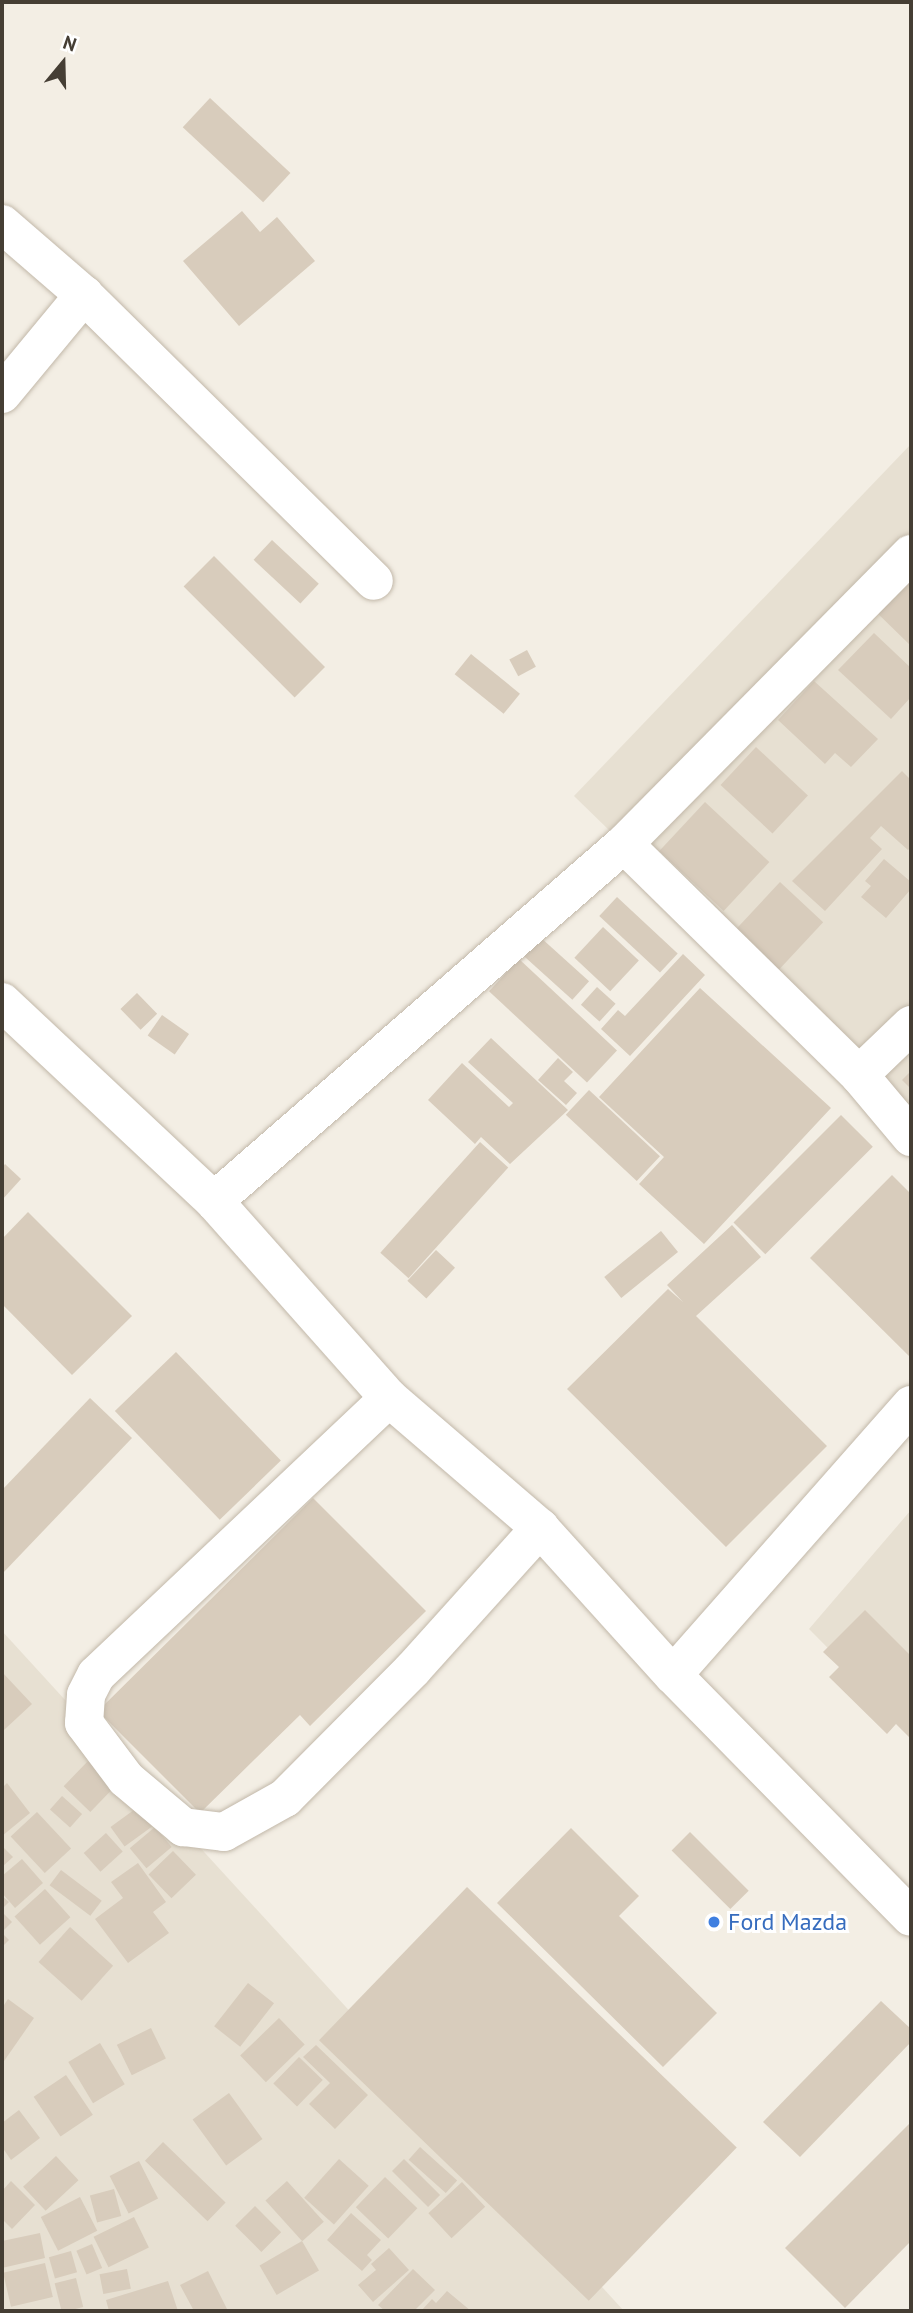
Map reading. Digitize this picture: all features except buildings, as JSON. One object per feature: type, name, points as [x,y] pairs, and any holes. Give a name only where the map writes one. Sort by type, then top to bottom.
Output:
[{"type":"street","points":[[2,224],[84,295],[374,581]]},
{"type":"street","points":[[2,394],[84,295]]},
{"type":"street","points":[[214,1202],[624,844],[911,554]]},
{"type":"street","points":[[624,844],[859,1075],[911,1138]]},
{"type":"street","points":[[2,1002],[214,1202],[389,1398],[540,1528],[673,1675],[911,1917]]},
{"type":"street","points":[[859,1075],[911,1025]]},
{"type":"street","points":[[389,1398],[96,1675],[86,1695],[84,1723],[126,1779],[183,1827],[224,1832],[285,1798],[413,1669],[540,1528]]},
{"type":"street","points":[[673,1675],[911,1405]]},
{"type":"shaded area","points":[[911,444],[911,1124],[574,796]]},
{"type":"shaded area","points":[[911,1510],[911,1732],[809,1629]]},
{"type":"shaded area","points":[[2,1631],[624,2311],[2,2311]]},
{"type":"place","name":"Ford Mazda","points":[[714,1922]]}]
